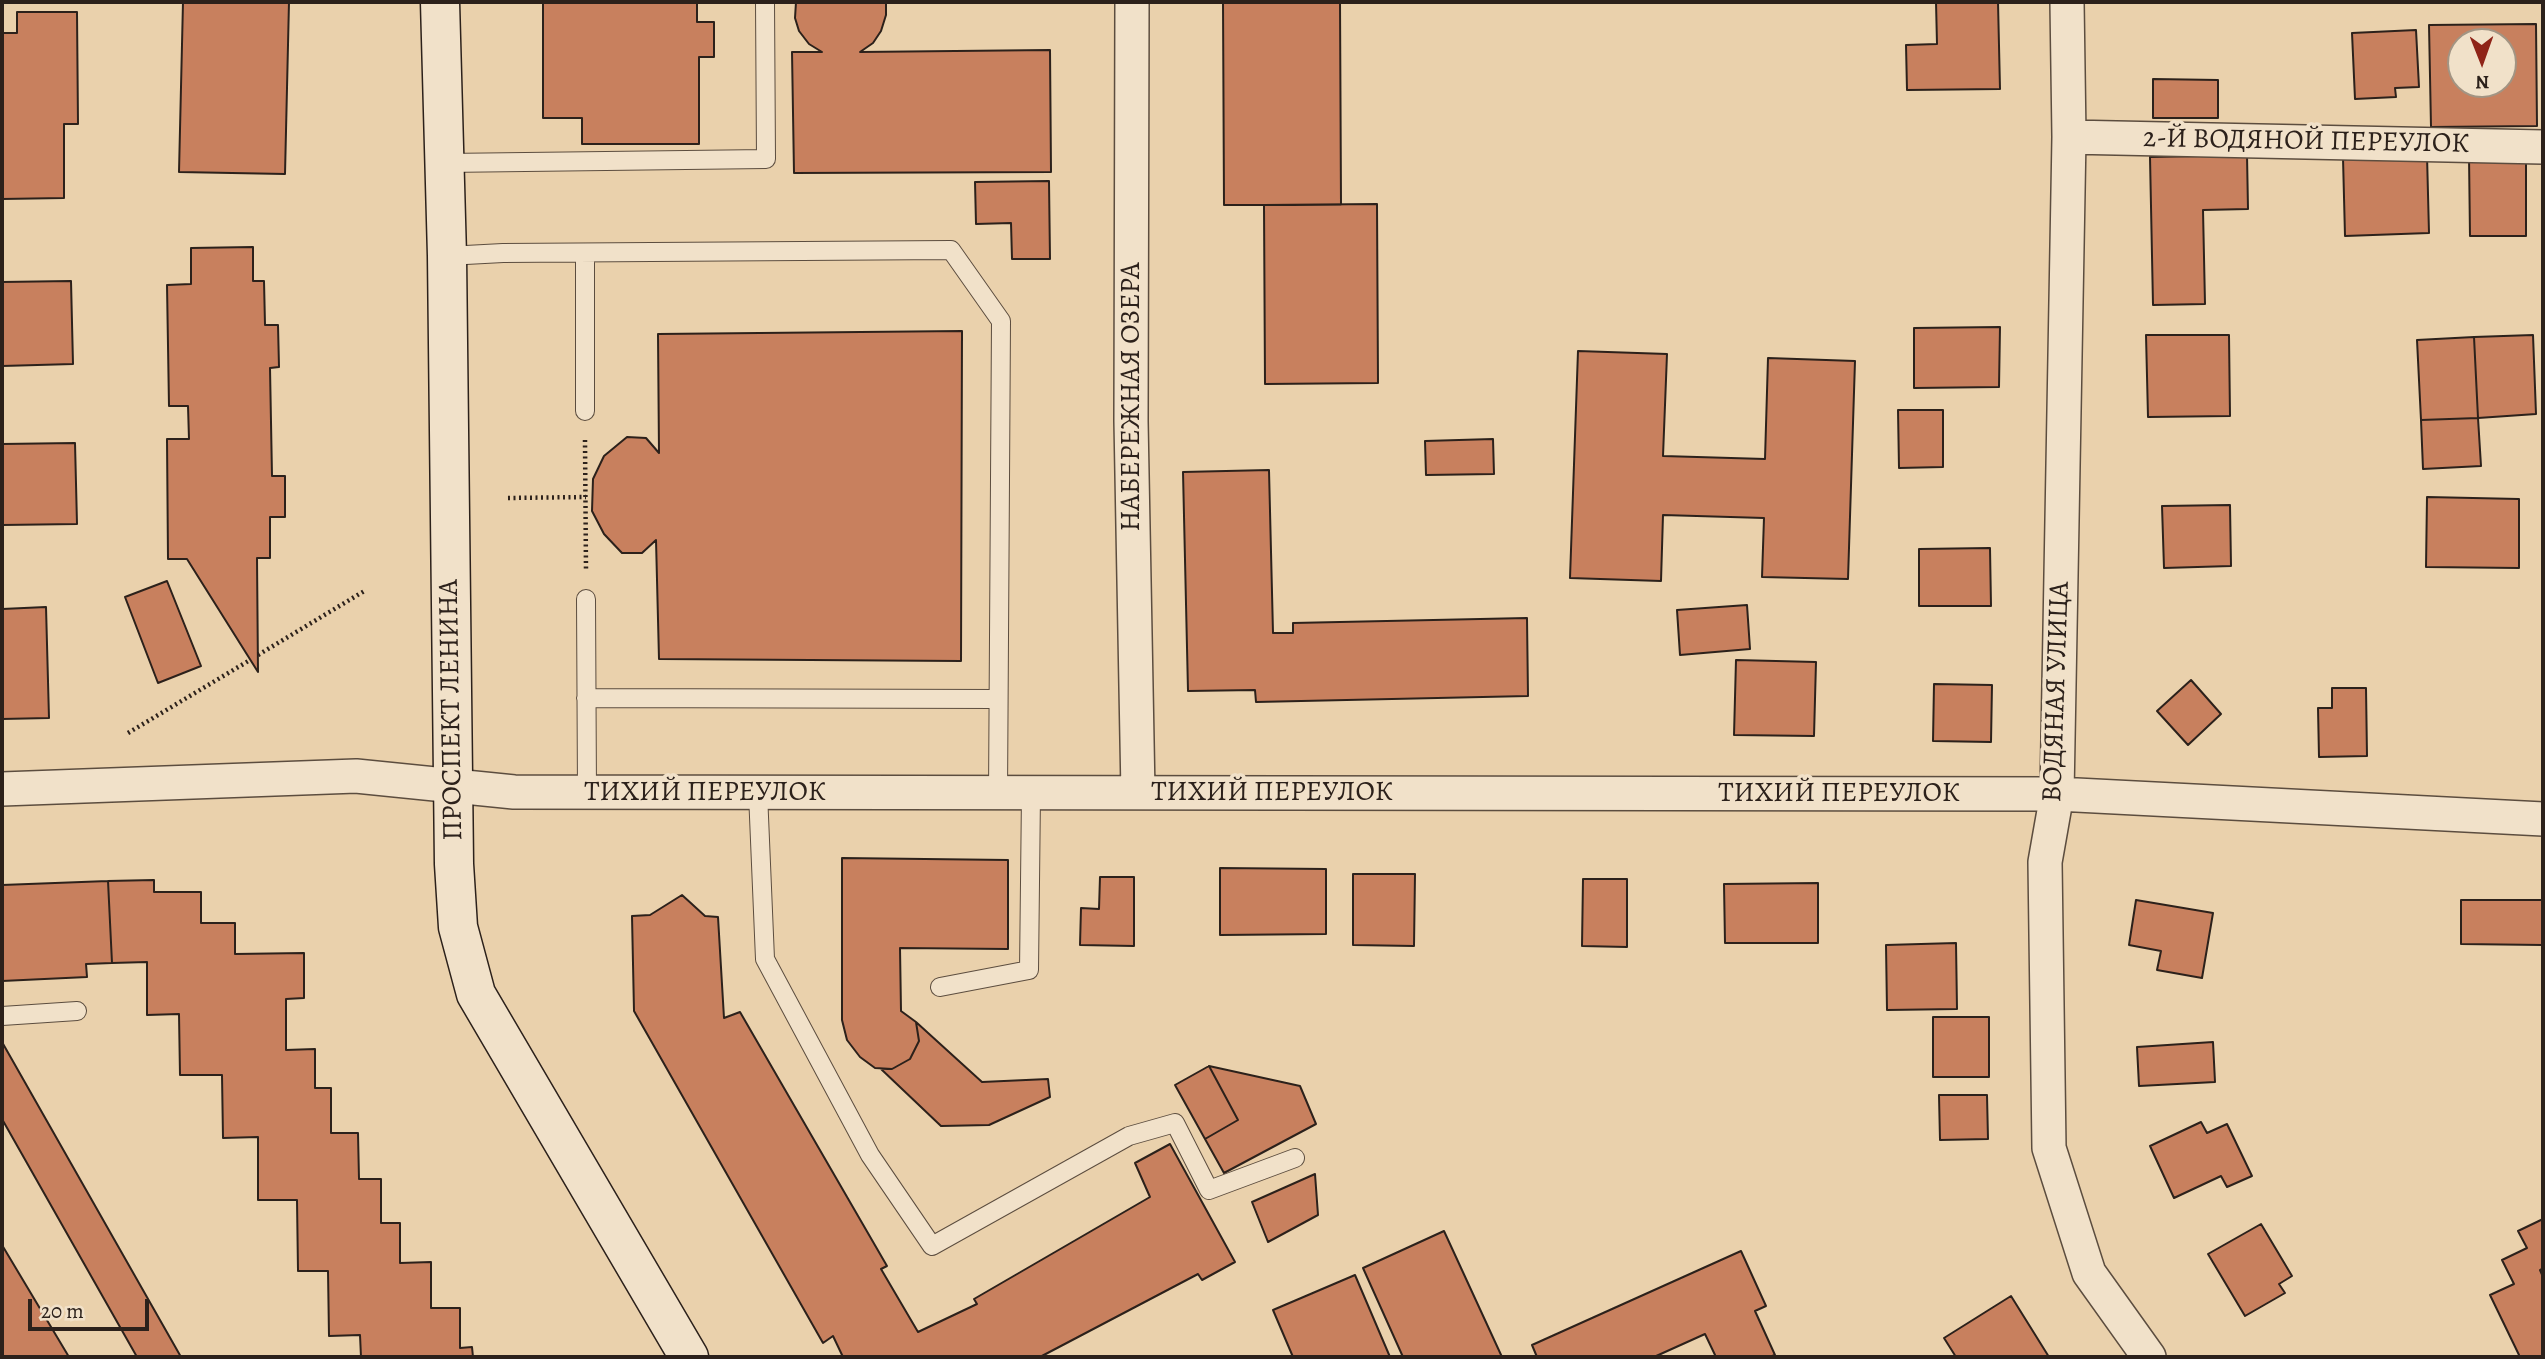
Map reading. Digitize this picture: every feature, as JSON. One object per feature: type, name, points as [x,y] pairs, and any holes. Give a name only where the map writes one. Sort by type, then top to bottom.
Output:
[{"type":"main road","name":"ПРОСПЕКТ ЛЕНИНА","points":[[440,2],[447,256],[452,787],[458,927],[475,994],[689,1357]]},
{"type":"street","name":"НАБЕРЕЖНАЯ ОЗЕРА","points":[[1132,2],[1131,421],[1138,793]]},
{"type":"street","name":"ВОДЯНАЯ УЛИЦА","points":[[2067,2],[2069,137],[2057,794],[2045,862],[2049,1148],[2089,1273],[2149,1357]]},
{"type":"street","name":"2-Й ВОДЯНОЙ ПЕРЕУЛОК","points":[[2069,137],[2543,147]]},
{"type":"street","name":"ТИХИЙ ПЕРЕУЛОК","points":[[2,789],[356,776],[514,792],[587,793],[2057,794],[2543,819]]},
{"type":"lane","points":[[445,163],[766,159],[765,2]]},
{"type":"lane","points":[[447,256],[951,250],[1001,321],[998,794]]},
{"type":"lane","points":[[584,253],[585,411]]},
{"type":"lane","points":[[586,599],[587,793]]},
{"type":"lane","points":[[586,698],[998,699]]},
{"type":"lane","points":[[758,793],[765,959],[870,1155],[932,1245],[1129,1136],[1175,1123],[1209,1190],[1295,1158]]},
{"type":"lane","points":[[940,987],[1029,970],[1031,794]]},
{"type":"lane","points":[[2,1016],[77,1011]]},
{"type":"path","points":[[585,411],[586,599]]},
{"type":"path","points":[[508,498],[586,498]]},
{"type":"path","points":[[258,655],[366,590]]},
{"type":"path","points":[[128,733],[250,660]]},
{"type":"building","points":[[183,2],[289,2],[285,174],[179,172]]},
{"type":"building","points":[[543,2],[697,2],[697,22],[714,22],[714,57],[699,57],[699,144],[582,144],[582,118],[543,118]]},
{"type":"building","points":[[796,2],[886,2],[886,15],[881,31],[873,43],[860,52],[1050,50],[1051,172],[794,173],[792,52],[822,52],[809,44],[799,31],[795,18]]},
{"type":"building","points":[[1223,2],[1340,2],[1341,205],[1224,205]]},
{"type":"building","points":[[1936,2],[1998,2],[2000,89],[1907,90],[1906,45],[1937,44]]},
{"type":"building","points":[[17,12],[77,12],[78,124],[64,124],[64,198],[2,199],[2,33],[17,33]]},
{"type":"building","points":[[2536,24],[2537,126],[2431,127],[2429,25]]},
{"type":"building","points":[[2416,30],[2419,87],[2395,88],[2396,97],[2355,99],[2352,33]]},
{"type":"building","points":[[2153,79],[2218,80],[2218,118],[2153,118]]},
{"type":"building","points":[[2247,155],[2248,209],[2203,210],[2205,304],[2153,305],[2150,157]]},
{"type":"building","points":[[2427,155],[2429,233],[2345,236],[2343,158]]},
{"type":"building","points":[[2526,155],[2526,236],[2470,236],[2469,156]]},
{"type":"building","points":[[1049,181],[1050,259],[1012,259],[1011,223],[976,224],[975,182]]},
{"type":"building","points":[[1377,204],[1378,383],[1265,384],[1264,205]]},
{"type":"building","points":[[253,247],[253,281],[264,281],[265,325],[278,325],[279,367],[270,368],[272,476],[285,476],[285,517],[270,517],[270,558],[257,558],[258,672],[187,559],[168,559],[167,439],[189,439],[188,406],[169,406],[167,285],[191,284],[191,248]]},
{"type":"building","points":[[71,281],[73,364],[2,366],[2,282]]},
{"type":"building","points":[[2000,327],[1999,387],[1914,388],[1914,328]]},
{"type":"building","points":[[962,331],[961,661],[659,659],[656,540],[642,553],[622,553],[604,534],[592,511],[593,479],[604,456],[627,437],[646,438],[659,453],[658,334]]},
{"type":"building","points":[[2146,335],[2229,335],[2230,416],[2148,417]]},
{"type":"building","points":[[2533,335],[2536,414],[2478,418],[2474,337]]},
{"type":"building","points":[[2474,337],[2478,418],[2421,420],[2417,340]]},
{"type":"building","points":[[1578,351],[1667,354],[1663,456],[1765,459],[1768,358],[1855,361],[1848,579],[1762,577],[1764,518],[1663,515],[1661,581],[1570,578]]},
{"type":"building","points":[[1898,410],[1943,410],[1943,467],[1899,468]]},
{"type":"building","points":[[2478,418],[2481,466],[2423,469],[2421,420]]},
{"type":"building","points":[[1493,439],[1494,474],[1426,475],[1425,441]]},
{"type":"building","points":[[75,443],[77,524],[2,525],[2,444]]},
{"type":"building","points":[[1269,470],[1273,633],[1293,633],[1293,623],[1527,618],[1528,696],[1256,702],[1255,690],[1188,691],[1183,472]]},
{"type":"building","points":[[2427,497],[2519,499],[2519,568],[2426,567]]},
{"type":"building","points":[[2230,505],[2231,566],[2164,568],[2162,506]]},
{"type":"building","points":[[1990,548],[1991,606],[1919,606],[1919,549]]},
{"type":"building","points":[[167,581],[201,666],[158,683],[125,597]]},
{"type":"building","points":[[1747,605],[1750,649],[1680,655],[1677,610]]},
{"type":"building","points":[[46,607],[49,718],[2,719],[2,609]]},
{"type":"building","points":[[1736,660],[1816,662],[1814,736],[1734,735]]},
{"type":"building","points":[[2191,680],[2221,714],[2188,745],[2157,711]]},
{"type":"building","points":[[1934,684],[1992,685],[1991,742],[1933,741]]},
{"type":"building","points":[[2332,688],[2366,688],[2367,756],[2319,757],[2318,708],[2332,708]]},
{"type":"building","points":[[842,858],[1008,860],[1008,949],[900,948],[901,1011],[916,1022],[919,1041],[910,1059],[892,1069],[875,1068],[860,1057],[847,1040],[842,1020]]},
{"type":"building","points":[[1220,868],[1326,869],[1326,934],[1220,935]]},
{"type":"building","points":[[1353,874],[1415,874],[1414,946],[1353,945]]},
{"type":"building","points":[[1100,877],[1134,877],[1134,946],[1080,945],[1081,908],[1099,909]]},
{"type":"building","points":[[1583,879],[1627,879],[1627,947],[1582,946]]},
{"type":"building","points":[[154,880],[154,892],[201,892],[201,923],[235,923],[235,954],[304,953],[304,998],[286,999],[286,1050],[315,1049],[315,1088],[331,1088],[331,1133],[358,1133],[359,1179],[381,1179],[381,1223],[400,1223],[400,1263],[431,1262],[431,1308],[460,1308],[460,1348],[472,1347],[473,1357],[361,1357],[360,1335],[329,1336],[328,1271],[298,1271],[297,1200],[258,1200],[258,1137],[223,1138],[222,1075],[180,1075],[179,1014],[147,1015],[147,962],[112,963],[108,881]]},
{"type":"building","points":[[108,881],[112,963],[86,964],[87,977],[2,981],[2,885]]},
{"type":"building","points":[[1818,883],[1818,943],[1725,943],[1724,884]]},
{"type":"building","points":[[682,895],[705,916],[718,917],[724,1018],[740,1012],[887,1266],[881,1269],[918,1332],[977,1304],[974,1299],[1150,1197],[1135,1163],[1170,1144],[1235,1262],[1202,1280],[1198,1274],[1040,1357],[843,1357],[833,1336],[823,1343],[634,1011],[632,916],[650,915]]},
{"type":"building","points":[[2136,900],[2213,913],[2202,978],[2157,970],[2161,951],[2129,945]]},
{"type":"building","points":[[2461,900],[2543,900],[2543,945],[2461,944]]},
{"type":"building","points":[[1956,943],[1957,1009],[1887,1010],[1886,945]]},
{"type":"building","points":[[1933,1017],[1989,1017],[1989,1077],[1933,1077]]},
{"type":"building","points":[[916,1022],[982,1082],[1048,1079],[1050,1097],[989,1125],[941,1126],[881,1069],[892,1069],[910,1059],[919,1041]]},
{"type":"building","points":[[2,1042],[181,1357],[137,1357],[2,1119]]},
{"type":"building","points":[[2213,1042],[2215,1082],[2139,1086],[2137,1047]]},
{"type":"building","points":[[1209,1066],[1300,1086],[1316,1124],[1224,1173],[1205,1139],[1238,1120]]},
{"type":"building","points":[[1209,1066],[1238,1120],[1205,1139],[1175,1085]]},
{"type":"building","points":[[1939,1095],[1987,1095],[1988,1139],[1940,1140]]},
{"type":"building","points":[[2201,1122],[2207,1133],[2227,1124],[2252,1176],[2227,1187],[2221,1176],[2174,1198],[2150,1146]]},
{"type":"building","points":[[1315,1174],[1318,1215],[1268,1242],[1252,1202]]},
{"type":"building","points":[[2543,1219],[2543,1268],[2540,1270],[2543,1277],[2543,1357],[2520,1357],[2490,1295],[2514,1284],[2502,1260],[2527,1248],[2518,1231]]},
{"type":"building","points":[[2261,1224],[2292,1276],[2279,1284],[2285,1293],[2245,1316],[2208,1254]]},
{"type":"building","points":[[1444,1231],[1502,1357],[1403,1357],[1363,1268]]},
{"type":"building","points":[[2,1245],[69,1357],[2,1357]]},
{"type":"building","points":[[1741,1251],[1766,1306],[1755,1311],[1775,1355],[1716,1357],[1705,1334],[1654,1357],[1537,1357],[1532,1345]]},
{"type":"building","points":[[1355,1275],[1390,1357],[1293,1357],[1273,1310]]},
{"type":"building","points":[[2011,1296],[2049,1357],[1956,1357],[1944,1338]]}]
